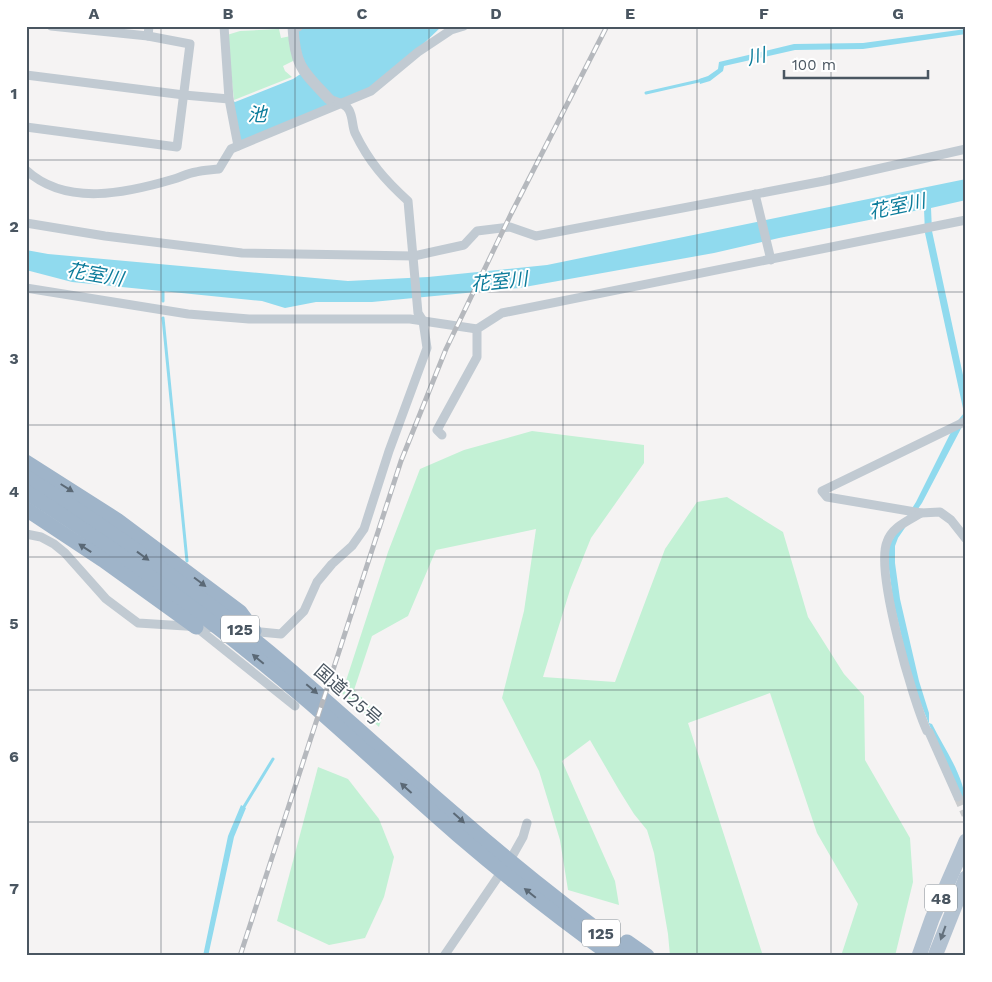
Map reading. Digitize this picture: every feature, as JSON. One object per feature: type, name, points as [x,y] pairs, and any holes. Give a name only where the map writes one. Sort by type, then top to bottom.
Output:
[{"type":"highway","points":[[26,462],[118,520],[240,612],[254,631]]},
{"type":"highway","name":"国道125号","points":[[26,478],[100,533],[366,743],[458,835],[506,866],[612,956]]},
{"type":"highway","name":"国道125号","points":[[26,492],[100,533]]},
{"type":"highway","points":[[26,509],[103,560],[196,627]]},
{"type":"highway","points":[[568,917],[600,956]]},
{"type":"highway","points":[[568,917],[619,936],[647,956]]},
{"type":"highway","name":"国道125号","points":[[568,917],[632,956]]},
{"type":"main road","name":"48","points":[[918,956],[966,841]]},
{"type":"main road","name":"48","points":[[935,956],[966,878]]},
{"type":"street","points":[[26,127],[177,147],[190,44],[148,36],[51,26]]},
{"type":"street","points":[[148,36],[149,26]]},
{"type":"street","points":[[224,26],[229,99],[238,146]]},
{"type":"street","points":[[26,170],[48,185],[68,193],[105,193],[132,190],[194,172],[219,169],[230,149],[371,91],[418,52],[451,30],[464,26]]},
{"type":"street","points":[[26,534],[41,537],[54,544],[65,553],[106,599],[138,623],[281,634],[304,611],[318,582],[332,564],[352,546],[364,529],[389,451],[427,348],[420,317],[408,201],[369,160],[354,130],[350,111],[343,104],[329,99],[303,71],[294,47],[295,27]]},
{"type":"street","points":[[26,75],[229,99]]},
{"type":"street","points":[[26,222],[105,236],[242,253],[414,259],[464,244],[477,231],[510,227],[536,236],[824,181],[966,149]]},
{"type":"street","points":[[755,194],[772,260]]},
{"type":"street","points":[[26,288],[72,297],[197,315],[249,319],[410,319],[420,317],[477,329],[502,313],[966,220]]},
{"type":"street","points":[[442,435],[437,430],[477,357],[477,329]]},
{"type":"street","points":[[966,421],[822,491],[827,497],[921,513],[940,512],[951,520],[966,539]]},
{"type":"street","points":[[921,513],[893,531],[886,543],[885,562],[890,600],[909,682],[919,715],[958,797]]},
{"type":"street","points":[[196,627],[295,706]]},
{"type":"street","points":[[254,631],[288,662]]},
{"type":"street","points":[[444,956],[506,866],[523,837],[527,823]]},
{"type":"green space","points":[[279,29],[281,38],[291,36],[297,59],[283,66],[285,71],[292,77],[234,100],[227,35],[240,31]]},
{"type":"green space","points":[[532,431],[644,445],[644,463],[591,538],[570,590],[543,677],[615,682],[665,549],[697,502],[727,497],[783,532],[808,617],[844,674],[864,696],[865,760],[910,838],[913,882],[895,956],[841,956],[858,904],[817,833],[770,693],[688,723],[763,956],[670,956],[654,853],[647,830],[634,814],[590,740],[562,761],[615,881],[619,905],[568,890],[560,840],[539,771],[502,698],[524,611],[536,529],[436,550],[408,616],[372,636],[354,690],[382,717],[379,727],[342,693],[388,552],[420,469],[464,450]]},
{"type":"green space","points":[[318,767],[348,779],[379,819],[394,857],[384,897],[365,938],[329,945],[277,921]]},
{"type":"water","points":[[308,26],[442,26],[418,49],[370,89],[343,102],[331,98],[305,70],[295,29]]},
{"type":"water","points":[[966,29],[966,34],[863,49],[795,50],[724,66],[723,71],[710,81],[700,84],[699,79],[708,76],[718,69],[719,62],[794,44],[863,43]]},
{"type":"water","name":"池","points":[[302,73],[337,104],[239,144],[231,100],[235,102],[293,79]]},
{"type":"water","name":"花室川","points":[[966,179],[966,200],[931,208],[932,231],[966,389],[966,419],[922,503],[898,538],[895,546],[895,563],[900,599],[919,681],[929,713],[929,723],[932,724],[959,775],[963,786],[966,808],[931,729],[912,682],[893,600],[888,562],[889,545],[916,502],[955,424],[964,413],[925,233],[924,209],[714,253],[519,288],[372,302],[316,302],[285,308],[262,301],[72,282],[26,270],[26,250],[48,254],[348,281],[428,277],[547,265]]},
{"type":"water","points":[[241,805],[246,808],[234,837],[208,956],[203,956],[228,836]]},
{"type":"waterway","name":"川","points":[[646,93],[703,80]]},
{"type":"waterway","points":[[163,287],[163,301]]},
{"type":"waterway","points":[[163,318],[187,561]]},
{"type":"waterway","points":[[242,810],[273,759]]},
{"type":"tunnel","points":[[958,797],[966,815]]},
{"type":"railway","points":[[240,956],[401,461],[446,349],[511,214],[607,26]]}]
